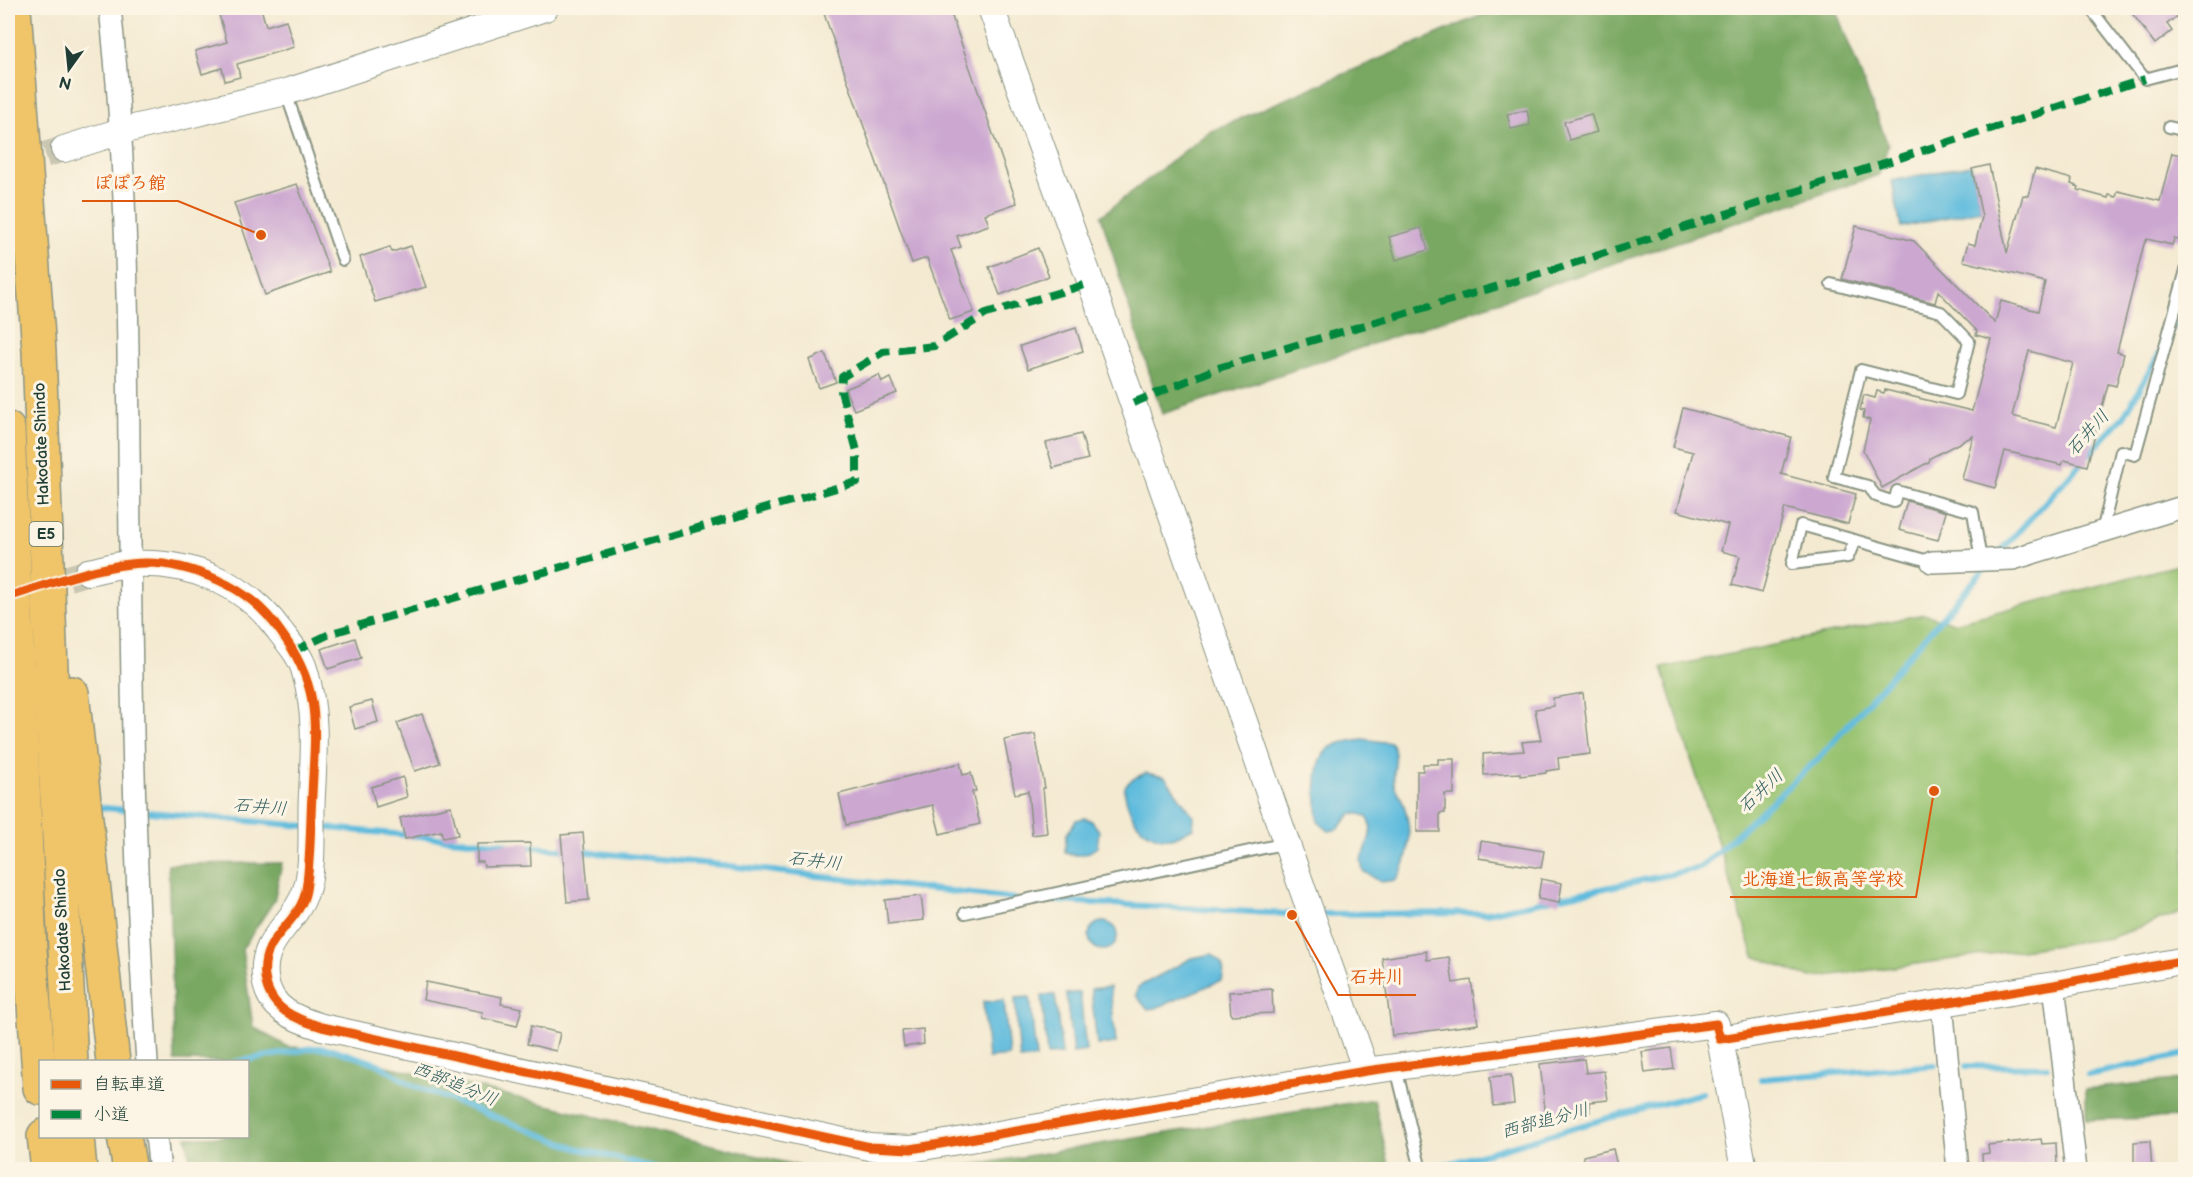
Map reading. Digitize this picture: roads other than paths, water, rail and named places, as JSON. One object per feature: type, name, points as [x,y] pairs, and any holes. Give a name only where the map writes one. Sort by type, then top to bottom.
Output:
[{"type":"highway","name":"Hakodate Shindo","points":[[14,8],[39,351],[54,747],[71,1060]]},
{"type":"highway","points":[[39,351],[75,725],[113,1060]]},
{"type":"highway","name":"Hakodate Shindo","points":[[8,429],[30,937],[39,1073]]},
{"type":"highway","points":[[8,556],[10,492]]},
{"type":"highway","points":[[44,1138],[48,1170]]},
{"type":"highway","points":[[77,1138],[80,1170]]},
{"type":"highway","points":[[124,1138],[130,1170]]},
{"type":"street","points":[[110,8],[121,131],[128,262],[135,863],[147,1060]]},
{"type":"street","points":[[64,150],[121,131],[286,92],[545,8]]},
{"type":"street","points":[[991,8],[1092,283],[1366,1071]]},
{"type":"street","points":[[1932,562],[2013,560],[2186,506]]},
{"type":"street","points":[[88,572],[131,564],[164,564],[200,572],[242,591],[267,613],[304,669],[314,710],[315,736],[311,842],[305,893],[293,915],[268,947],[265,962],[268,990],[279,1009],[297,1020],[870,1147],[911,1149],[1366,1071],[1716,1024],[1744,1170]]},
{"type":"street","points":[[1720,1039],[1942,1004],[2186,960]]},
{"type":"street","points":[[2054,985],[2076,1170]]},
{"type":"street","points":[[1942,1004],[1958,1170]]},
{"type":"street","points":[[156,1138],[160,1170]]},
{"type":"lane","points":[[2090,8],[2145,80],[2186,68]]},
{"type":"lane","points":[[286,92],[343,260]]},
{"type":"lane","points":[[2169,127],[2186,131]]},
{"type":"lane","points":[[2102,533],[2121,451],[2135,455],[2186,270]]},
{"type":"lane","points":[[1831,284],[1941,312],[1970,340],[1956,394],[1861,370],[1834,477],[1868,486],[1876,496],[1894,501],[1897,491],[1973,512],[1981,561]]},
{"type":"lane","points":[[1855,540],[1848,557],[1792,564],[1801,525],[1855,540],[1932,562]]},
{"type":"lane","points":[[965,913],[1287,843]]},
{"type":"lane","points":[[1396,1067],[1421,1170]]},
{"type":"water","points":[[1971,165],[1981,210],[1901,227],[1892,181]]},
{"type":"water","points":[[1363,739],[1391,743],[1394,748],[1394,783],[1402,800],[1409,831],[1408,852],[1396,880],[1381,882],[1363,871],[1361,860],[1371,830],[1367,817],[1361,814],[1351,814],[1338,829],[1329,831],[1318,822],[1317,778],[1324,754],[1336,745]]},
{"type":"water","points":[[1146,773],[1165,777],[1194,817],[1193,828],[1171,838],[1163,838],[1149,833],[1137,823],[1130,810],[1124,789],[1130,781]]},
{"type":"water","points":[[1085,818],[1092,821],[1099,831],[1097,847],[1081,855],[1065,852],[1066,835],[1076,820]]},
{"type":"water","points":[[1103,922],[1113,926],[1117,936],[1113,946],[1103,950],[1093,946],[1089,936],[1093,926]]},
{"type":"water","points":[[1212,954],[1223,966],[1222,980],[1156,1008],[1147,1009],[1136,995],[1138,987],[1192,958]]},
{"type":"water","points":[[1110,987],[1116,1043],[1097,1045],[1091,989]]},
{"type":"water","points":[[1080,992],[1086,1051],[1073,1053],[1066,994]]},
{"type":"water","points":[[1042,995],[1055,995],[1062,1054],[1047,1055]]},
{"type":"water","points":[[1030,997],[1036,1058],[1020,1060],[1015,998]]},
{"type":"water","points":[[1004,1000],[1009,1056],[988,1058],[983,1002]]},
{"type":"waterway","name":"石井川","points":[[2173,328],[2186,307]]},
{"type":"waterway","name":"石井川","points":[[1998,554],[2124,416],[2160,353]]},
{"type":"waterway","name":"石井川","points":[[1319,914],[1487,913],[1700,868],[1819,758],[1987,566]]},
{"type":"waterway","name":"石井川","points":[[94,807],[305,826]]},
{"type":"waterway","name":"石井川","points":[[318,827],[505,844]]},
{"type":"waterway","name":"石井川","points":[[524,846],[712,864],[1015,899]]},
{"type":"waterway","name":"石井川","points":[[1040,900],[1305,915]]},
{"type":"waterway","name":"西部追分川","points":[[246,1060],[314,1048],[332,1049],[378,1064],[412,1085],[576,1148],[664,1170]]},
{"type":"waterway","name":"西部追分川","points":[[2088,1075],[2186,1054]]},
{"type":"waterway","name":"西部追分川","points":[[1761,1079],[1935,1065]]},
{"type":"waterway","name":"西部追分川","points":[[1966,1066],[2047,1067]]},
{"type":"waterway","name":"西部追分川","points":[[1394,1170],[1449,1164],[1703,1093]]},
{"type":"tunnel","points":[[8,166],[64,149]]},
{"type":"tunnel","points":[[31,590],[88,572]]},
{"type":"place","name":"ぽぽろ館","points":[[261,235]]},
{"type":"place","name":"北海道七飯高等学校","points":[[1934,791]]},
{"type":"place","name":"石井川","points":[[1292,915]]}]
